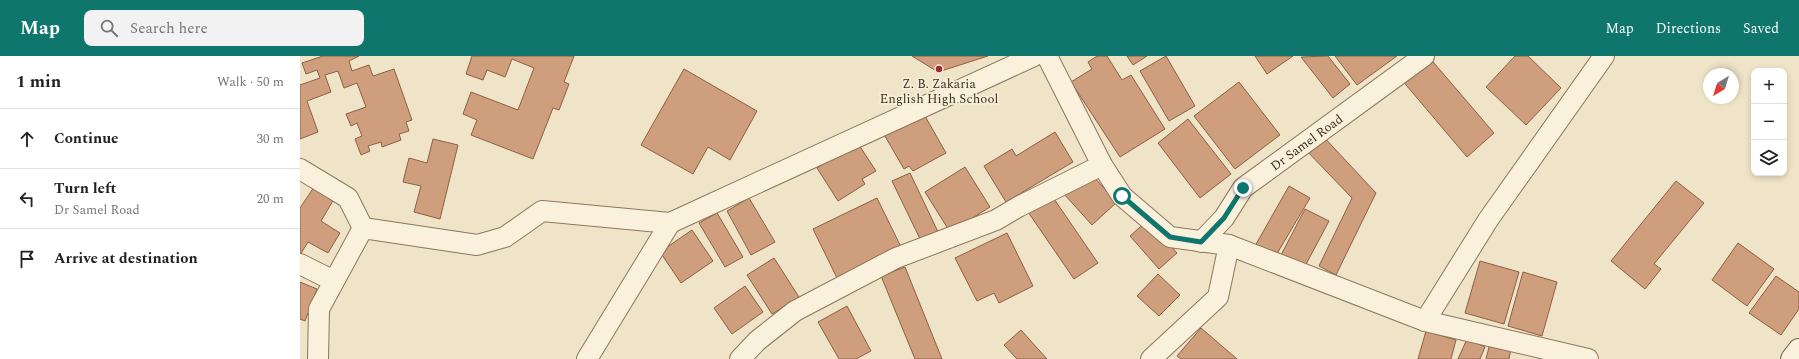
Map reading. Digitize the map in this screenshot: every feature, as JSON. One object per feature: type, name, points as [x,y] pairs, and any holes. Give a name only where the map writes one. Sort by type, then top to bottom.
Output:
[{"type":"main road","points":[[1792,359],[1799,350]]},
{"type":"street","points":[[364,228],[477,245],[505,237],[542,211],[670,223],[1034,56]]},
{"type":"street","points":[[1047,56],[1102,165],[1122,196],[1170,237],[1230,245],[1425,321],[1588,359]]},
{"type":"street","name":"Dr Samel Road","points":[[1201,242],[1224,218],[1243,188],[1424,56]]},
{"type":"street","points":[[1425,321],[1488,220],[1604,56]]},
{"type":"street","points":[[740,359],[757,341],[795,311],[896,258],[996,220],[1018,207],[1102,165]]},
{"type":"street","points":[[300,169],[348,198],[364,228]]},
{"type":"street","points":[[587,359],[670,223]]},
{"type":"street","points":[[318,359],[319,309],[364,228]]},
{"type":"street","points":[[1151,359],[1218,298],[1230,245]]},
{"type":"street","points":[[300,264],[334,281]]},
{"type":"building","points":[[323,56],[359,56],[349,61],[352,71],[369,65],[373,76],[394,69],[412,120],[406,122],[409,131],[399,134],[401,140],[382,147],[381,142],[368,146],[370,151],[361,155],[355,139],[362,136],[357,123],[351,126],[346,114],[366,107],[357,83],[344,88],[338,71],[325,75],[331,92],[307,101],[318,132],[300,139],[300,85],[320,78],[317,70],[306,74],[302,63]]},
{"type":"building","points":[[472,56],[574,56],[564,82],[569,84],[559,110],[553,108],[533,159],[471,135],[477,120],[463,114],[471,92],[518,110],[534,68],[512,59],[505,77],[487,70],[483,80],[466,74]]},
{"type":"building","points":[[912,56],[988,56],[938,72]]},
{"type":"building","points":[[1097,56],[1107,56],[1122,80],[1131,75],[1165,129],[1120,157],[1071,82],[1092,69],[1088,62]]},
{"type":"building","points":[[1127,56],[1147,56],[1133,65]]},
{"type":"building","points":[[1166,56],[1195,106],[1169,121],[1140,71]]},
{"type":"building","points":[[1255,56],[1293,56],[1267,74]]},
{"type":"building","points":[[1328,56],[1350,84],[1333,98],[1301,57]]},
{"type":"building","points":[[1335,56],[1397,56],[1357,85]]},
{"type":"building","points":[[1428,56],[1494,133],[1467,157],[1401,79]]},
{"type":"building","points":[[1515,56],[1528,56],[1561,88],[1526,125],[1486,87]]},
{"type":"building","points":[[684,69],[757,111],[730,160],[708,147],[693,174],[641,145]]},
{"type":"building","points":[[1239,82],[1280,135],[1235,169],[1194,116]]},
{"type":"building","points":[[921,109],[946,153],[913,171],[909,166],[904,169],[882,131]]},
{"type":"building","points":[[1188,119],[1231,174],[1200,198],[1158,143]]},
{"type":"building","points":[[1055,132],[1073,162],[1006,202],[984,166],[1012,149],[1016,156]]},
{"type":"building","points":[[1320,133],[1376,193],[1336,275],[1319,266],[1352,198],[1304,148]]},
{"type":"building","points":[[433,139],[458,145],[440,219],[414,212],[421,186],[403,182],[409,158],[427,163]]},
{"type":"building","points":[[857,142],[876,171],[862,179],[865,184],[838,201],[817,168]]},
{"type":"building","points":[[965,167],[990,207],[950,232],[925,192]]},
{"type":"building","points":[[1089,172],[1117,202],[1092,225],[1064,194]]},
{"type":"building","points":[[910,173],[939,234],[922,243],[892,181]]},
{"type":"building","points":[[1676,181],[1704,203],[1654,264],[1661,269],[1645,289],[1611,261]]},
{"type":"building","points":[[1289,186],[1310,198],[1275,257],[1255,246]]},
{"type":"building","points":[[314,187],[334,199],[321,221],[340,233],[328,253],[308,242],[300,255],[300,208]]},
{"type":"building","points":[[1052,196],[1098,263],[1074,279],[1028,212]]},
{"type":"building","points":[[749,198],[775,242],[751,255],[727,211]]},
{"type":"building","points":[[877,198],[901,247],[837,278],[813,229]]},
{"type":"building","points":[[1305,209],[1329,221],[1303,270],[1280,257]]},
{"type":"building","points":[[717,213],[743,257],[725,267],[699,223]]},
{"type":"building","points":[[1148,220],[1177,253],[1159,269],[1130,236]]},
{"type":"building","points":[[692,230],[713,261],[681,283],[660,252]]},
{"type":"building","points":[[1007,233],[1033,286],[999,303],[994,293],[977,301],[955,258]]},
{"type":"building","points":[[1738,243],[1774,269],[1747,306],[1712,280]]},
{"type":"building","points":[[774,258],[799,297],[772,314],[747,275]]},
{"type":"building","points":[[1480,261],[1519,272],[1504,324],[1465,313]]},
{"type":"building","points":[[905,267],[942,359],[915,359],[881,276]]},
{"type":"building","points":[[1523,272],[1557,282],[1542,336],[1508,326]]},
{"type":"building","points":[[1158,274],[1180,295],[1159,316],[1137,296]]},
{"type":"building","points":[[1776,276],[1799,292],[1799,309],[1781,335],[1749,313]]},
{"type":"building","points":[[300,282],[317,289],[305,321],[300,319]]},
{"type":"building","points":[[745,286],[763,312],[732,334],[714,308]]},
{"type":"building","points":[[847,306],[871,351],[856,359],[839,359],[818,322]]},
{"type":"building","points":[[1201,328],[1237,359],[1181,359],[1177,356]]},
{"type":"building","points":[[1021,330],[1047,359],[1017,359],[1004,345]]},
{"type":"building","points":[[1426,331],[1456,340],[1451,359],[1418,359]]},
{"type":"building","points":[[1467,339],[1485,347],[1480,359],[1458,359]]},
{"type":"building","points":[[1490,343],[1511,349],[1509,359],[1486,359]]},
{"type":"place","name":"Z. B. Zakaria English High School","points":[[939,69]]},
{"type":"route","points":[[1122,196],[1170,237],[1201,242],[1224,218],[1243,188]]}]
